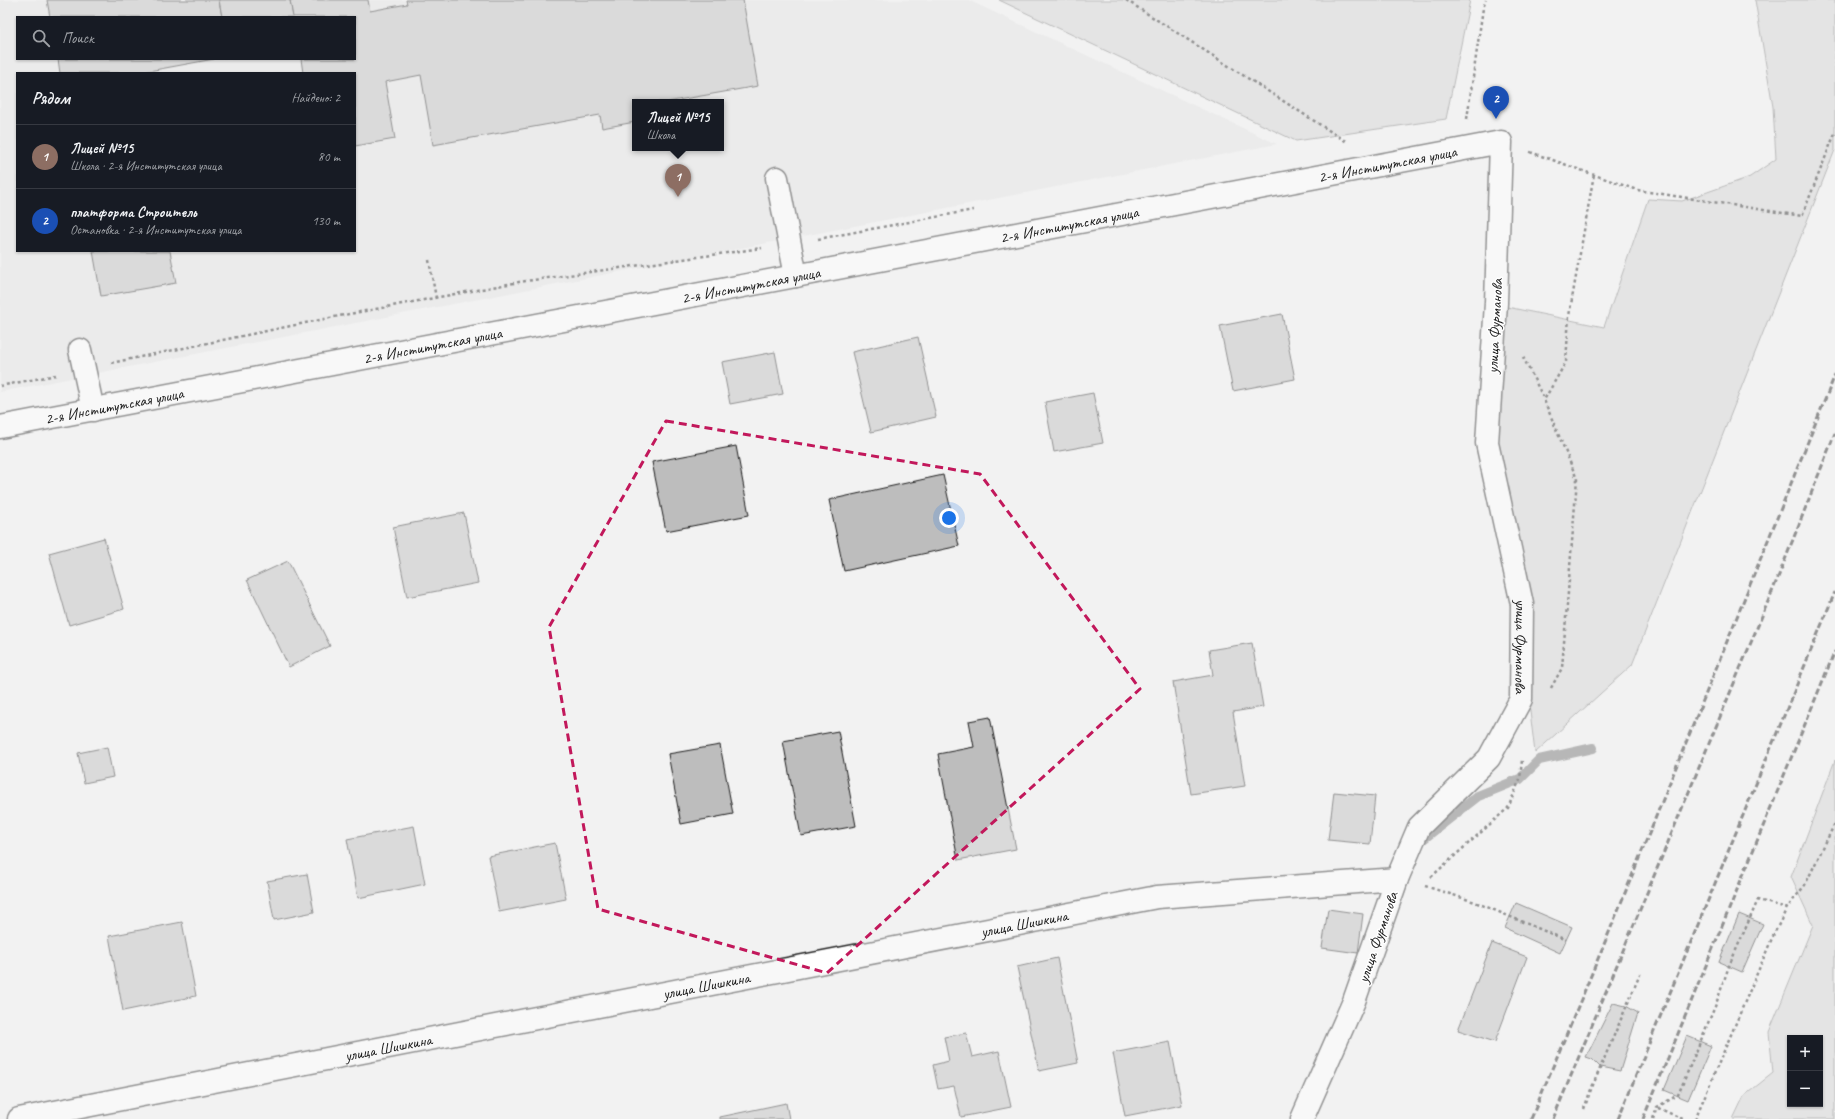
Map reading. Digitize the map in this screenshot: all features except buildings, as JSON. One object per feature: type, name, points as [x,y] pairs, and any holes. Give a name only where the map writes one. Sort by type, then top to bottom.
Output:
[{"type":"street","name":"2-я Институтская улица","points":[[0,427],[1501,142]]},
{"type":"street","name":"улица Фурманова","points":[[1302,1119],[1354,1001],[1397,879],[1419,827],[1489,758],[1520,699],[1522,604],[1487,444],[1496,303],[1501,142]]},
{"type":"street","points":[[777,178],[796,276]]},
{"type":"street","points":[[83,359],[93,410]]},
{"type":"street","name":"улица Шишкина","points":[[19,1119],[1157,897],[1397,879]]},
{"type":"path","points":[[1126,0],[1351,144]]},
{"type":"path","points":[[1462,149],[1483,8],[1486,0]]},
{"type":"path","points":[[1501,142],[1637,190],[1802,216],[1835,133]]},
{"type":"path","points":[[1551,689],[1562,668],[1577,479],[1544,400],[1566,362],[1568,316],[1594,174]]},
{"type":"path","points":[[0,386],[83,359],[436,298],[519,282],[790,244],[977,210]]},
{"type":"path","points":[[429,260],[436,298]]},
{"type":"path","points":[[1522,759],[1520,779],[1508,808],[1422,885],[1475,902],[1566,940]]},
{"type":"path","points":[[1695,1119],[1773,936],[1787,908],[1805,885],[1835,823]]},
{"type":"path","points":[[1653,1119],[1657,1107],[1678,1095],[1716,1004],[1729,966],[1758,900],[1787,908]]},
{"type":"path","points":[[1584,1109],[1595,1079],[1641,972]]},
{"type":"path","points":[[1657,1107],[1683,1119]]},
{"type":"highlighted area","points":[[666,421],[980,474],[1140,689],[827,973],[598,909],[549,627]]},
{"type":"shaded area","points":[[0,0],[968,0],[1277,144],[0,392]]},
{"type":"shaded area","points":[[999,0],[1470,0],[1446,119],[1296,141]]},
{"type":"shaded area","points":[[1755,0],[1835,0],[1835,150],[1632,665],[1535,753],[1498,444],[1507,307],[1604,327],[1648,199],[1682,201],[1750,177],[1776,159],[1773,107]]},
{"type":"shaded area","points":[[1835,760],[1835,1119],[1733,1119],[1744,1096],[1773,1073],[1769,1032],[1813,925],[1791,877]]},
{"type":"waterway","points":[[1418,843],[1478,796],[1520,779],[1539,760],[1593,748]]},
{"type":"railway","points":[[1531,1119],[1610,930],[1835,375]]},
{"type":"railway","points":[[1553,1119],[1779,575],[1835,433]]},
{"type":"railway","points":[[1618,1119],[1835,592]]},
{"type":"railway","points":[[1643,1119],[1835,651]]},
{"type":"place","name":"платформа Строитель","points":[[1496,119]]},
{"type":"place","name":"Лицей №15","points":[[678,197]]}]
